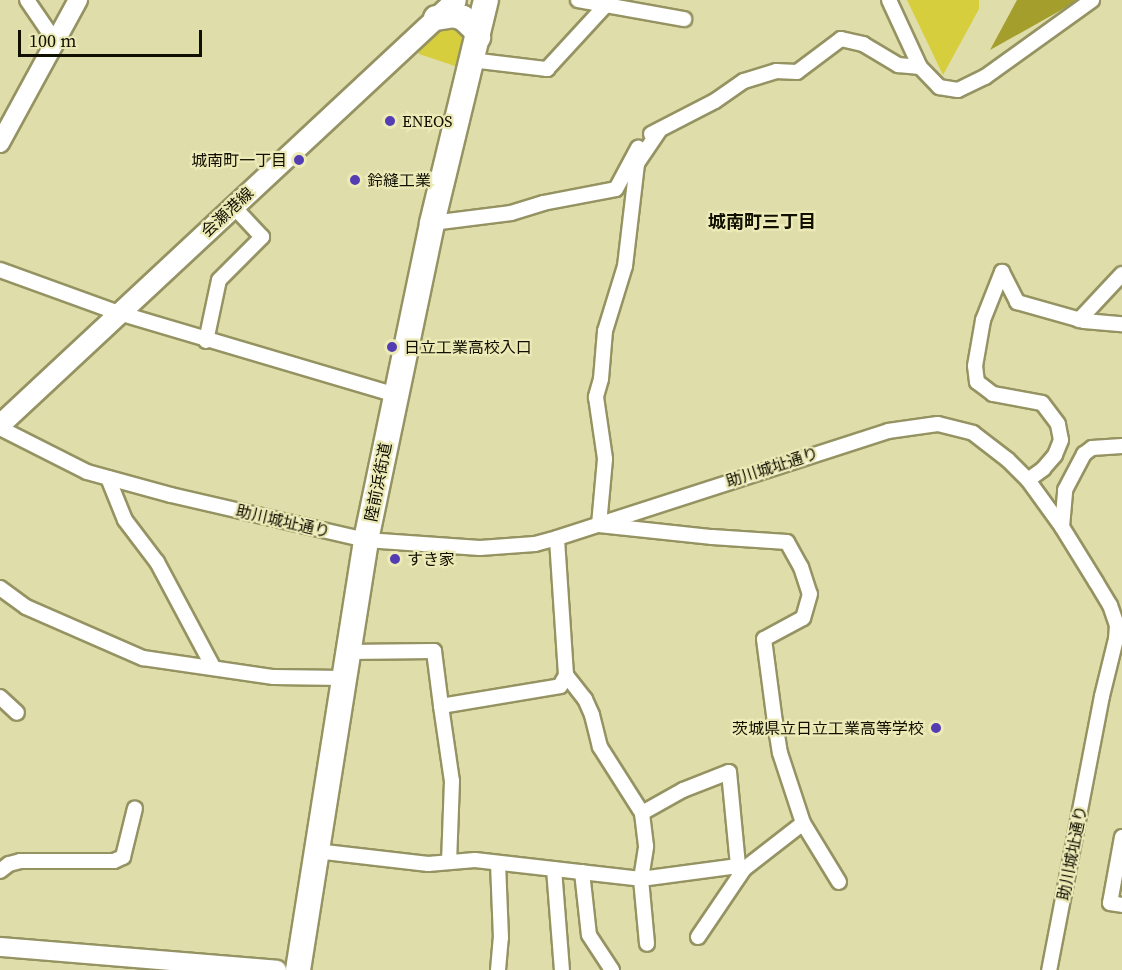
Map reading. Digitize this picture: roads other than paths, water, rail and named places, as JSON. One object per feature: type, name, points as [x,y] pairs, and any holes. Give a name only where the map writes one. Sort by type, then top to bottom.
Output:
[{"type":"highway","name":"陸前浜街道","points":[[298,970],[366,540],[432,223],[486,0]]},
{"type":"highway","points":[[436,18],[454,15],[464,18],[475,29],[478,37]]},
{"type":"main road","name":"会瀬港線","points":[[0,427],[118,313],[456,0]]},
{"type":"street","points":[[27,0],[55,41]]},
{"type":"street","points":[[0,143],[78,0]]},
{"type":"street","points":[[578,0],[684,19]]},
{"type":"street","points":[[889,0],[920,67],[939,87],[958,90],[985,77],[1092,0]]},
{"type":"street","points":[[471,60],[547,69],[605,6]]},
{"type":"street","points":[[432,223],[511,213],[543,203],[616,189],[632,156],[650,135],[715,101],[744,81],[776,71],[797,72],[841,39],[862,44],[898,65],[920,67]]},
{"type":"street","points":[[659,131],[637,164],[625,266],[606,332],[601,379],[596,397],[605,459],[599,525],[786,542],[801,567],[810,594],[803,618],[764,639],[780,753],[803,823],[839,882]]},
{"type":"street","points":[[206,340],[219,280],[262,237],[233,206]]},
{"type":"street","points":[[0,270],[118,313],[395,395]]},
{"type":"street","points":[[1028,480],[1043,469],[1055,455],[1061,440],[1058,424],[1042,403],[993,394],[977,382],[975,366],[983,320],[1002,272],[1017,302],[1079,320],[1122,324]]},
{"type":"street","points":[[1079,320],[1122,274]]},
{"type":"street","name":"助川城址通り","points":[[0,427],[87,472],[108,478],[366,540],[480,548],[535,544],[557,538],[849,442],[917,425],[938,424],[973,433],[1008,460],[1028,480],[1062,527],[1110,605],[1119,640],[1102,696],[1049,970]]},
{"type":"street","points":[[1062,527],[1065,490],[1084,454],[1092,448],[1122,446]]},
{"type":"street","points":[[108,478],[125,520],[158,562],[213,667]]},
{"type":"street","points":[[441,706],[542,691],[560,686],[566,675],[557,538]]},
{"type":"street","points":[[0,588],[26,606],[143,658],[274,677],[343,678]]},
{"type":"street","points":[[347,652],[434,651],[452,781],[449,862]]},
{"type":"street","points":[[566,675],[585,699],[592,715],[600,747],[642,813],[646,846],[641,879],[647,944]]},
{"type":"street","points":[[0,697],[17,713]]},
{"type":"street","points":[[642,813],[683,790],[729,772],[739,871]]},
{"type":"street","points":[[0,871],[9,864],[20,861],[114,861],[123,857],[135,808]]},
{"type":"street","points":[[698,937],[739,871],[803,823]]},
{"type":"street","points":[[1122,837],[1110,903],[1122,905]]},
{"type":"street","points":[[316,851],[428,864],[475,860],[641,879],[739,871]]},
{"type":"street","points":[[498,863],[501,938],[498,970]]},
{"type":"street","points":[[554,869],[562,970]]},
{"type":"street","points":[[582,872],[589,935],[612,970]]},
{"type":"street","points":[[0,947],[277,970]]},
{"type":"place","name":"ENEOS","points":[[390,121]]},
{"type":"place","name":"城南町一丁目","points":[[299,160]]},
{"type":"place","name":"鈴縫工業","points":[[355,180]]},
{"type":"place","name":"日立工業高校入口","points":[[392,347]]},
{"type":"place","name":"すき家","points":[[395,559]]},
{"type":"place","name":"茨城県立日立工業高等学校","points":[[936,728]]},
{"type":"district","name":"城南町三丁目","points":[[762,222]]}]
